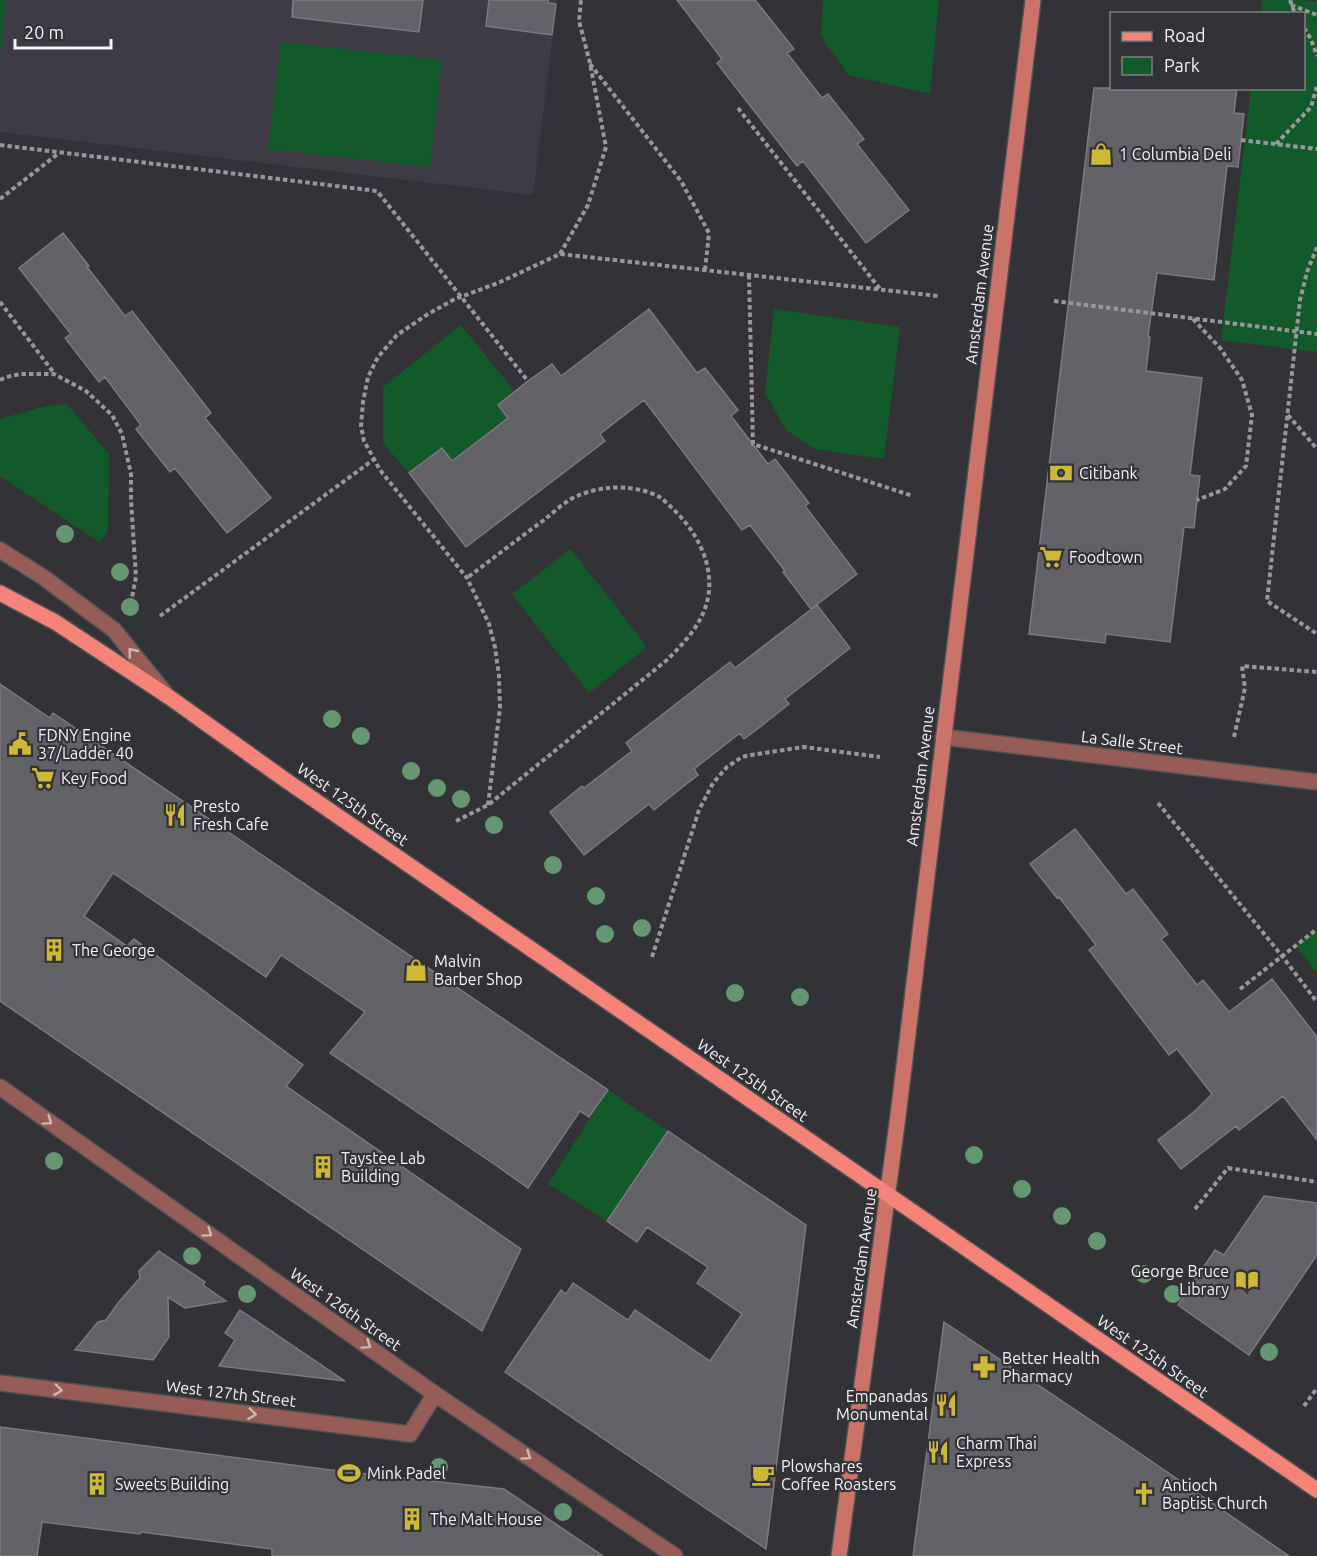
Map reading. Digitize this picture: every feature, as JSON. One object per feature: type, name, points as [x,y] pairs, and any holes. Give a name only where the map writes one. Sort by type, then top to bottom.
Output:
[{"type":"main road","name":"Amsterdam Avenue","points":[[839,1556],[888,1195],[1033,0]]},
{"type":"main road","name":"West 125th Street","points":[[0,593],[55,622],[169,697],[1317,1490]]},
{"type":"street","name":"West 125th Street","points":[[0,550],[114,630],[169,697]]},
{"type":"street","name":"La Salle Street","points":[[943,737],[1317,782]]},
{"type":"street","name":"West 126th Street","points":[[0,1087],[435,1394],[675,1556]]},
{"type":"street","name":"West 127th Street","points":[[0,1383],[410,1434],[435,1394]]},
{"type":"path","points":[[560,254],[588,205],[606,147],[590,63],[579,21],[580,0]]},
{"type":"path","points":[[1291,3],[1317,15]]},
{"type":"path","points":[[1305,30],[1317,56]]},
{"type":"path","points":[[590,63],[681,181],[709,233],[705,270]]},
{"type":"path","points":[[1276,144],[1311,107],[1317,86]]},
{"type":"path","points":[[1311,107],[1317,109]]},
{"type":"path","points":[[738,108],[881,290]]},
{"type":"path","points":[[1241,140],[1317,149]]},
{"type":"path","points":[[0,145],[377,191],[528,381]]},
{"type":"path","points":[[0,199],[59,152]]},
{"type":"path","points":[[1317,247],[1307,272],[1300,300],[1267,601],[1317,634]]},
{"type":"path","points":[[488,805],[500,708],[499,676],[489,624],[467,578],[373,460],[364,441],[363,402],[368,377],[378,357],[397,334],[461,297],[498,283],[560,254],[938,296]]},
{"type":"path","points":[[749,275],[753,444],[913,496]]},
{"type":"path","points":[[1054,301],[1317,334]]},
{"type":"path","points":[[0,302],[54,374]]},
{"type":"path","points":[[1193,318],[1220,348],[1242,380],[1252,415],[1246,466],[1225,489],[1197,500]]},
{"type":"path","points":[[0,380],[21,374],[54,374],[86,391],[112,415],[122,434],[131,474],[136,577],[132,597]]},
{"type":"path","points":[[1288,415],[1317,449]]},
{"type":"path","points":[[160,616],[373,460]]},
{"type":"path","points":[[456,821],[488,805],[667,660],[687,640],[696,627],[709,593],[709,574],[703,553],[696,538],[679,514],[661,498],[645,491],[628,488],[608,488],[574,496],[467,578]]},
{"type":"path","points":[[1234,737],[1245,687],[1242,666],[1317,672]]},
{"type":"path","points":[[652,957],[699,810],[712,783],[727,767],[742,757],[804,747],[880,757]]},
{"type":"path","points":[[1158,803],[1317,1002]]},
{"type":"path","points":[[1240,989],[1317,929]]},
{"type":"path","points":[[1195,1209],[1228,1168],[1317,1182]]},
{"type":"path","points":[[1304,1406],[1317,1388]]},
{"type":"shaded area","points":[[0,0],[557,0],[533,195],[0,132]]},
{"type":"green space","points":[[0,0],[6,0],[0,58]]},
{"type":"green space","points":[[823,0],[939,0],[930,94],[848,75],[821,36]]},
{"type":"green space","points":[[1262,0],[1317,2],[1317,352],[1221,340],[1251,90],[1305,90],[1305,12],[1261,12]]},
{"type":"green space","points":[[281,42],[442,60],[430,167],[268,149]]},
{"type":"green space","points":[[774,309],[900,327],[884,459],[815,449],[786,430],[765,393]]},
{"type":"green space","points":[[461,325],[515,392],[498,405],[508,418],[452,461],[441,448],[409,473],[383,443],[383,387]]},
{"type":"green space","points":[[67,404],[109,454],[108,532],[99,542],[0,476],[0,419],[46,406]]},
{"type":"green space","points":[[571,549],[647,647],[589,693],[512,594]]},
{"type":"green space","points":[[1317,929],[1317,974],[1296,946]]},
{"type":"green space","points":[[608,1090],[668,1131],[607,1221],[548,1184]]},
{"type":"building","points":[[293,0],[423,0],[419,32],[292,17]]},
{"type":"building","points":[[489,0],[548,0],[548,3],[556,4],[552,35],[486,26]]},
{"type":"building","points":[[677,0],[755,0],[794,49],[787,53],[822,98],[828,94],[864,139],[857,144],[909,210],[866,243],[803,161],[797,166],[717,63],[722,59]]},
{"type":"building","points":[[1094,88],[1237,90],[1234,113],[1244,114],[1238,167],[1227,166],[1214,280],[1157,273],[1148,336],[1150,337],[1146,371],[1202,378],[1190,475],[1200,476],[1194,528],[1184,527],[1170,642],[1106,634],[1105,643],[1029,634]]},
{"type":"building","points":[[63,233],[125,316],[132,311],[211,413],[205,418],[271,498],[227,533],[175,468],[170,472],[136,429],[141,425],[105,377],[99,382],[65,338],[71,334],[19,268]]},
{"type":"building","points":[[649,309],[697,373],[705,368],[738,410],[731,416],[768,464],[775,459],[809,503],[805,506],[857,574],[811,609],[750,525],[742,530],[644,400],[600,434],[605,441],[466,547],[409,473],[442,448],[452,461],[508,418],[498,405],[528,381],[552,364],[561,376]]},
{"type":"building","points":[[817,605],[850,648],[785,699],[789,704],[760,727],[744,739],[740,733],[694,769],[698,775],[654,810],[649,804],[584,855],[550,812],[632,751],[626,743],[730,662],[735,668]]},
{"type":"building","points":[[0,684],[50,718],[53,713],[608,1090],[589,1117],[580,1111],[528,1188],[330,1053],[365,1012],[281,955],[266,977],[113,873],[84,916],[127,946],[134,939],[303,1065],[286,1086],[521,1249],[482,1331],[0,1001]]},
{"type":"building","points":[[1075,829],[1126,894],[1133,889],[1168,934],[1161,939],[1197,985],[1203,980],[1229,1012],[1272,979],[1317,1037],[1317,1140],[1283,1096],[1239,1130],[1236,1126],[1181,1169],[1158,1140],[1195,1111],[1212,1094],[1177,1049],[1169,1055],[1089,950],[1096,945],[1030,864]]},
{"type":"building","points":[[668,1131],[806,1225],[766,1549],[505,1372],[561,1290],[566,1294],[573,1283],[628,1320],[635,1310],[710,1361],[742,1314],[697,1283],[708,1267],[647,1227],[637,1242],[607,1221]]},
{"type":"building","name":"George Bruce Library","points":[[1264,1196],[1317,1203],[1317,1255],[1249,1355],[1178,1305],[1215,1250],[1224,1255]]},
{"type":"building","points":[[159,1251],[205,1282],[203,1285],[226,1301],[185,1308],[168,1297],[169,1337],[153,1360],[75,1350],[98,1322],[106,1320],[140,1278],[139,1271]]},
{"type":"building","points":[[240,1310],[345,1381],[219,1366],[235,1340],[225,1333]]},
{"type":"building","points":[[944,1322],[1141,1454],[1289,1556],[913,1556]]},
{"type":"building","points":[[0,1427],[331,1470],[504,1489],[603,1556],[272,1556],[272,1549],[42,1522],[37,1556],[0,1556]]},
{"type":"place","name":"1 Columbia Deli","points":[[1101,154]]},
{"type":"place","name":"Citibank","points":[[1061,473]]},
{"type":"place","name":"Foodtown","points":[[1051,557]]},
{"type":"place","name":"FDNY Engine 37/Ladder 40","points":[[20,744]]},
{"type":"place","name":"Key Food","points":[[43,778]]},
{"type":"place","name":"Presto Fresh Cafe","points":[[175,815]]},
{"type":"place","name":"The George","points":[[54,950]]},
{"type":"place","name":"Malvin Barber Shop","points":[[416,970]]},
{"type":"place","name":"Taystee Lab Building","points":[[323,1167]]},
{"type":"place","name":"George Bruce Library","points":[[1247,1280]]},
{"type":"place","name":"Better Health Pharmacy","points":[[984,1367]]},
{"type":"place","name":"Empanadas Monumental","points":[[946,1405]]},
{"type":"place","name":"Charm Thai Express","points":[[938,1452]]},
{"type":"place","name":"Mink Padel","points":[[349,1473]]},
{"type":"place","name":"Plowshares Coffee Roasters","points":[[763,1475]]},
{"type":"place","name":"Sweets Building","points":[[97,1484]]},
{"type":"place","name":"Antioch Baptist Church","points":[[1144,1494]]},
{"type":"place","name":"The Malt House","points":[[412,1519]]}]
